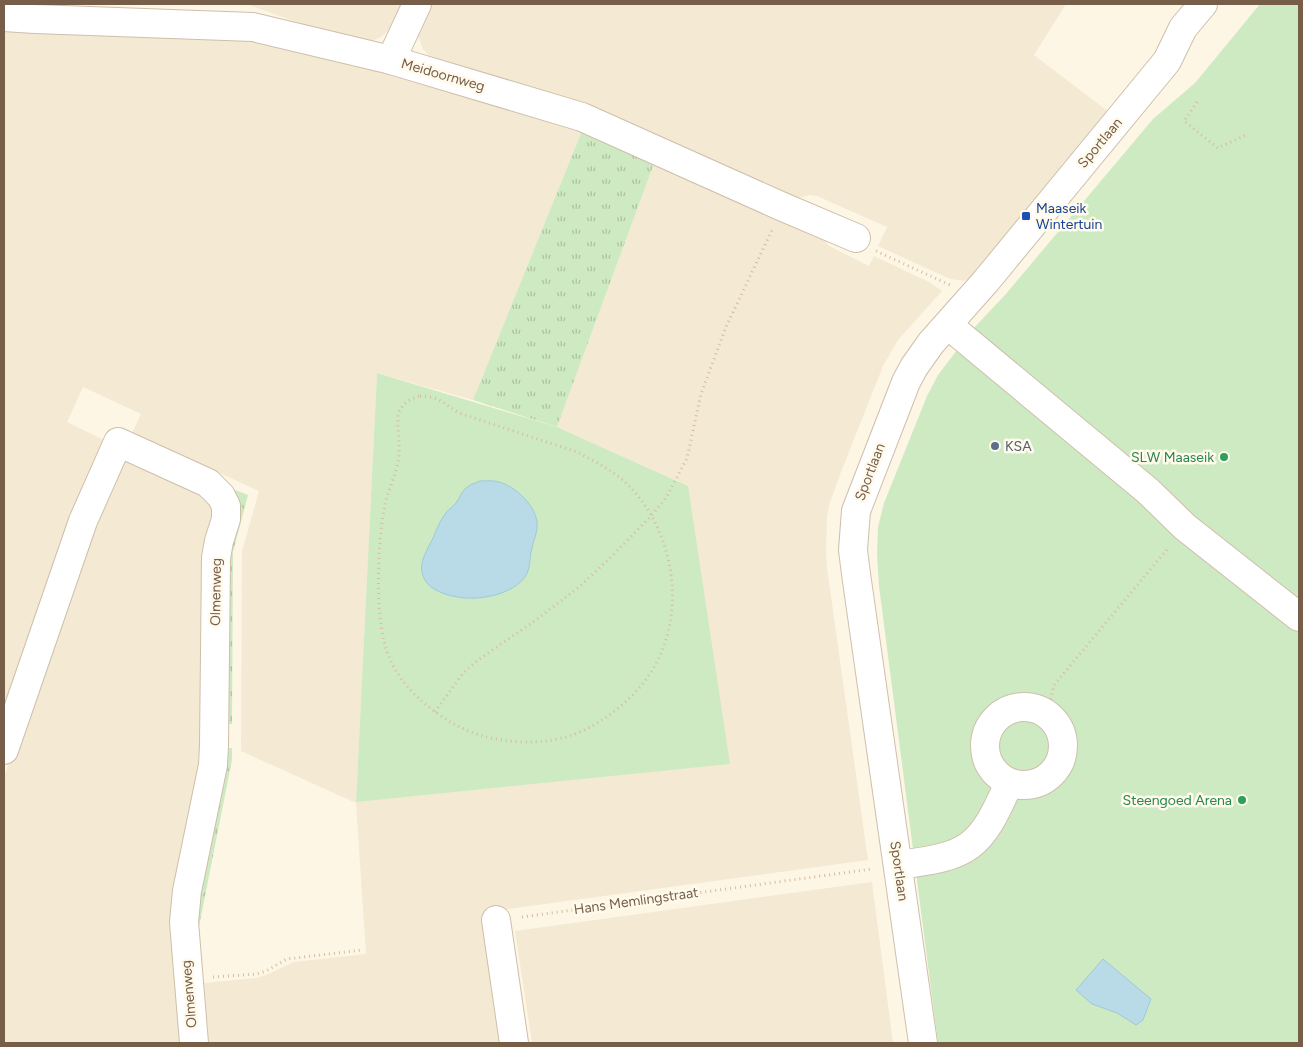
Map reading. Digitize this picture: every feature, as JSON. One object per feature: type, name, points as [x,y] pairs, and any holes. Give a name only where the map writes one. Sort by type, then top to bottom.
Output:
[{"type":"street","points":[[391,60],[417,4]]},
{"type":"street","name":"Sportlaan","points":[[923,1043],[856,574],[853,530],[856,511],[906,382],[921,356],[973,296],[1167,61],[1183,28],[1203,4]]},
{"type":"street","name":"Meidoornweg","points":[[4,17],[252,27],[391,60],[582,117],[856,238]]},
{"type":"street","points":[[948,325],[1148,491],[1185,528],[1299,616]]},
{"type":"street","name":"Olmenweg","points":[[4,750],[83,521],[118,442],[208,483],[224,500],[227,512],[216,558],[214,756],[185,906],[184,939],[194,1043]]},
{"type":"street","points":[[1022,706],[1035,708],[1047,714],[1056,723],[1062,734],[1061,759],[1055,770],[1046,779],[1022,786],[1009,783],[998,776],[989,766],[985,753],[985,740],[989,727],[997,717],[1008,710],[1022,706]]},
{"type":"street","points":[[898,865],[935,861],[954,856],[967,848],[988,827],[996,814],[1009,783]]},
{"type":"street","points":[[496,920],[514,1043]]},
{"type":"path","points":[[1197,102],[1184,121],[1218,148],[1246,135]]},
{"type":"path","points":[[435,712],[463,673],[478,660],[536,620],[579,587],[610,559],[651,516],[672,489],[687,458],[701,394],[726,327],[783,207]]},
{"type":"path","points":[[856,238],[880,254],[973,296]]},
{"type":"path","points":[[420,396],[434,397],[459,413],[577,452],[626,482],[640,498],[662,534],[673,590],[665,643],[648,677],[622,706],[590,728],[558,740],[506,742],[469,732],[435,712],[403,683],[395,670],[384,641],[381,621],[380,554],[383,520],[388,494],[399,456],[398,414],[408,400],[420,396]]},
{"type":"path","points":[[1047,714],[1054,685],[1185,528]]},
{"type":"path","name":"Hans Memlingstraat","points":[[496,920],[898,865]]},
{"type":"path","points":[[188,979],[256,974],[266,971],[287,959],[362,950]]},
{"type":"shaded area","points":[[210,4],[404,4],[395,22],[381,37],[372,41],[349,41],[249,5]]},
{"type":"shaded area","points":[[426,4],[1066,4],[1034,55],[1110,113],[972,277],[963,281],[950,279],[878,246],[887,227],[817,196],[809,195],[789,201],[431,58],[423,49],[417,33]]},
{"type":"shaded area","points":[[4,31],[265,39],[435,83],[584,126],[473,400],[377,373],[356,802],[688,486],[557,427],[656,158],[821,235],[828,245],[869,266],[874,256],[929,282],[942,291],[898,340],[883,366],[841,472],[829,505],[827,518],[827,568],[868,860],[486,912],[501,1043],[209,1043],[204,983],[257,978],[294,962],[366,954],[356,803],[241,751],[242,551],[259,491],[132,433],[141,414],[83,387],[67,422],[108,442],[4,721]]},
{"type":"shaded area","points":[[122,453],[214,502],[205,747],[184,1043],[4,1043],[4,777],[95,513]]},
{"type":"shaded area","points":[[872,882],[893,1043],[532,1043],[515,931]]},
{"type":"green space","points":[[1260,4],[1299,4],[1299,1043],[938,1043],[879,586],[878,527],[884,503],[927,396],[938,375],[973,329],[1005,295],[1153,119],[1195,83]]},
{"type":"green space","points":[[584,126],[656,158],[557,427],[473,400]]},
{"type":"green space","points":[[377,373],[557,427],[688,486],[730,764],[356,802]]},
{"type":"green space","points":[[227,487],[248,495],[233,552],[232,724],[224,724]]},
{"type":"green space","points":[[223,748],[232,748],[232,760],[194,952],[194,929]]},
{"type":"water","points":[[480,481],[494,481],[505,484],[518,492],[532,509],[537,525],[528,570],[525,577],[519,583],[494,595],[466,598],[449,595],[435,590],[427,584],[422,569],[423,558],[444,515],[456,503],[464,490]]},
{"type":"water","points":[[1103,959],[1151,999],[1143,1020],[1136,1025],[1117,1013],[1092,1004],[1076,990]]},
{"type":"place","name":"Maaseik Wintertuin","points":[[1026,216]]},
{"type":"place","name":"KSA","points":[[995,446]]},
{"type":"place","name":"SLW Maaseik","points":[[1224,457]]},
{"type":"place","name":"Steengoed Arena","points":[[1242,800]]}]
